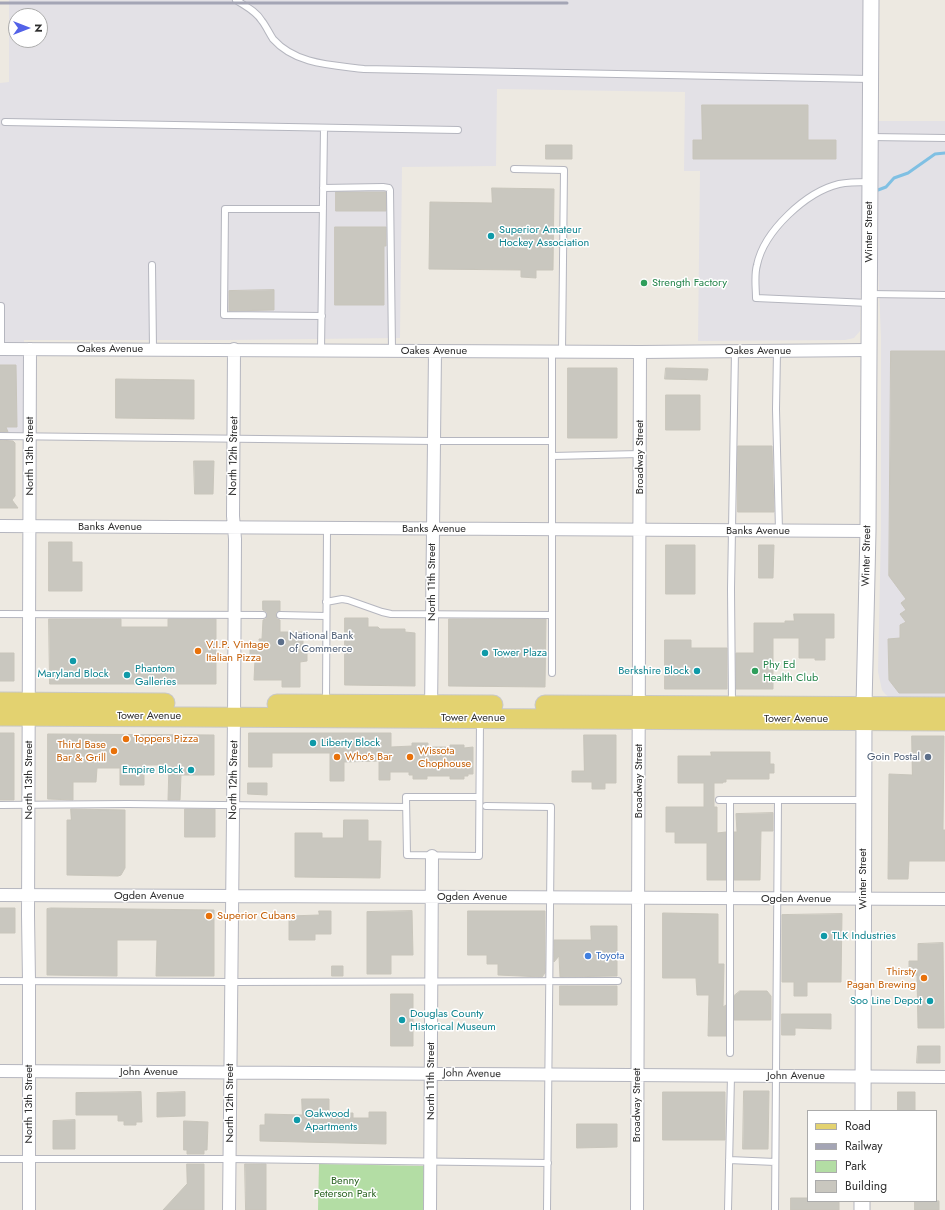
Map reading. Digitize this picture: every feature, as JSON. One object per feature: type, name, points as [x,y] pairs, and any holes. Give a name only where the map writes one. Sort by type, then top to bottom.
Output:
[{"type":"main road","name":"Tower Avenue","points":[[0,702],[29,710]]},
{"type":"main road","name":"Tower Avenue","points":[[234,710],[326,704],[431,711],[480,718],[639,712],[732,705],[864,713],[945,721]]},
{"type":"main road","name":"Tower Avenue","points":[[0,716],[29,710],[864,713],[945,706]]},
{"type":"street","name":"Winter Street","points":[[863,1110],[864,713],[868,531],[868,299],[871,0]]},
{"type":"street","name":"Oakes Avenue","points":[[0,349],[640,352],[868,350]]},
{"type":"street","name":"North 13th Street","points":[[29,1210],[28,805],[30,349]]},
{"type":"street","name":"North 12th Street","points":[[229,1210],[235,614],[234,349]]},
{"type":"street","name":"North 11th Street","points":[[431,711],[435,351]]},
{"type":"street","name":"Broadway Street","points":[[637,1210],[640,352]]},
{"type":"street","name":"Banks Avenue","points":[[0,526],[868,531]]},
{"type":"street","name":"North 11th Street","points":[[430,1210],[432,856]]},
{"type":"street","name":"Ogden Avenue","points":[[0,895],[945,899]]},
{"type":"street","name":"John Avenue","points":[[0,1071],[945,1077]]},
{"type":"lane","points":[[236,0],[260,17],[274,39],[288,52],[313,63],[364,69],[870,79]]},
{"type":"lane","points":[[5,122],[458,130]]},
{"type":"lane","points":[[321,350],[324,128]]},
{"type":"lane","points":[[870,137],[945,138]]},
{"type":"lane","points":[[514,169],[564,170],[552,441],[552,673]]},
{"type":"lane","points":[[869,182],[846,183],[826,189],[804,202],[787,217],[768,240],[759,259],[757,265],[756,298],[868,299],[945,294]]},
{"type":"lane","points":[[323,188],[383,187],[389,188],[390,190],[392,350]]},
{"type":"lane","points":[[322,316],[224,315],[224,292],[225,208],[323,209]]},
{"type":"lane","points":[[152,265],[153,349]]},
{"type":"lane","points":[[0,349],[1,306]]},
{"type":"lane","points":[[732,705],[731,589],[735,351]]},
{"type":"lane","points":[[777,351],[776,409],[779,531]]},
{"type":"lane","points":[[0,436],[552,441]]},
{"type":"lane","points":[[552,456],[640,454]]},
{"type":"lane","points":[[326,704],[327,528]]},
{"type":"lane","points":[[326,602],[345,600],[382,612],[404,614],[552,614]]},
{"type":"lane","points":[[0,614],[263,615]]},
{"type":"lane","points":[[280,615],[326,616]]},
{"type":"lane","points":[[479,797],[406,796],[407,856],[479,856],[480,718]]},
{"type":"lane","points":[[719,800],[864,800]]},
{"type":"lane","points":[[730,800],[730,1053]]},
{"type":"lane","points":[[775,1210],[778,800]]},
{"type":"lane","points":[[0,805],[128,804],[406,807]]},
{"type":"lane","points":[[486,806],[550,807],[547,1210]]},
{"type":"lane","points":[[0,981],[618,981]]},
{"type":"lane","points":[[728,1210],[731,1076]]},
{"type":"lane","points":[[0,1159],[230,1159],[548,1163]]},
{"type":"lane","points":[[729,1160],[775,1162]]},
{"type":"shaded area","points":[[9,0],[865,0],[860,331],[854,338],[845,340],[698,341],[700,171],[684,171],[685,92],[497,89],[496,166],[402,167],[400,338],[24,340],[24,433],[0,433],[0,83],[9,82],[9,48],[48,48],[48,8],[9,8]]},
{"type":"shaded area","points":[[877,121],[945,121],[945,698],[889,697],[882,690],[878,672],[881,530],[881,337],[878,267]]},
{"type":"green space","name":"Benny Peterson Park","points":[[319,1164],[425,1166],[425,1210],[318,1210]]},
{"type":"building","points":[[702,105],[808,105],[808,140],[836,140],[836,159],[693,159],[693,140],[702,140]]},
{"type":"building","points":[[546,145],[572,145],[572,159],[546,159]]},
{"type":"building","name":"Superior Amateur Hockey Association","points":[[492,188],[554,189],[553,270],[536,270],[536,278],[521,277],[521,270],[429,269],[430,202],[492,203]]},
{"type":"building","points":[[336,192],[386,192],[386,211],[336,211]]},
{"type":"building","points":[[335,227],[386,227],[386,246],[384,246],[384,305],[335,305]]},
{"type":"building","points":[[274,290],[274,310],[229,311],[229,291]]},
{"type":"building","points":[[891,351],[945,351],[945,693],[899,693],[889,680],[888,639],[900,638],[900,625],[906,622],[900,614],[906,610],[901,603],[906,599],[889,576]]},
{"type":"building","points":[[0,365],[16,365],[17,427],[6,427],[8,432],[0,432]]},
{"type":"building","points":[[568,368],[617,368],[617,438],[568,438]]},
{"type":"building","points":[[666,368],[708,369],[707,380],[665,379]]},
{"type":"building","points":[[116,379],[194,380],[194,419],[116,418]]},
{"type":"building","points":[[666,395],[700,395],[700,430],[666,430]]},
{"type":"building","points":[[0,440],[13,441],[15,443],[15,496],[12,500],[18,508],[0,508]]},
{"type":"building","points":[[738,446],[772,446],[774,512],[738,512]]},
{"type":"building","points":[[194,461],[214,461],[213,494],[195,494]]},
{"type":"building","points":[[49,542],[72,542],[72,562],[82,562],[82,591],[49,591]]},
{"type":"building","points":[[666,545],[695,545],[695,594],[666,594]]},
{"type":"building","points":[[759,545],[774,545],[773,578],[759,578]]},
{"type":"building","name":"National Bank of Commerce","points":[[263,601],[280,601],[280,611],[276,612],[276,615],[277,619],[280,620],[280,632],[303,632],[303,649],[307,649],[307,661],[300,662],[300,687],[282,687],[282,680],[254,680],[255,660],[250,660],[250,646],[260,646],[259,639],[262,639],[263,620],[266,619],[267,615],[267,612],[263,610]]},
{"type":"building","points":[[794,614],[834,614],[834,638],[825,638],[825,660],[815,660],[815,658],[799,658],[799,638],[773,638],[773,689],[736,689],[736,653],[754,653],[754,623],[785,623],[785,621],[794,621]]},
{"type":"building","points":[[345,618],[368,618],[368,627],[378,627],[380,629],[405,629],[405,632],[415,633],[415,686],[345,685]]},
{"type":"building","points":[[49,619],[121,619],[121,627],[168,627],[168,619],[216,619],[216,684],[50,684]]},
{"type":"building","name":"Tower Plaza","points":[[449,619],[546,619],[545,687],[449,686]]},
{"type":"building","name":"Berkshire Block","points":[[665,640],[691,640],[691,648],[727,648],[727,689],[665,689]]},
{"type":"building","points":[[0,653],[14,653],[14,681],[0,681]]},
{"type":"building","points":[[0,733],[14,733],[14,800],[0,800]]},
{"type":"building","points":[[249,733],[391,733],[391,747],[412,746],[412,743],[428,743],[428,747],[450,747],[450,745],[464,745],[464,748],[473,747],[473,774],[464,776],[464,779],[450,779],[450,776],[427,776],[427,779],[413,779],[413,775],[409,775],[409,772],[390,772],[390,780],[379,780],[379,761],[344,762],[344,781],[330,781],[330,753],[272,753],[272,767],[249,767]]},
{"type":"building","points":[[48,734],[214,735],[214,775],[181,775],[180,800],[168,800],[169,765],[144,765],[144,785],[120,785],[120,768],[97,768],[96,782],[73,782],[73,800],[48,799]]},
{"type":"building","points":[[584,735],[616,735],[616,783],[605,783],[605,789],[592,789],[592,782],[572,782],[572,771],[584,771]]},
{"type":"building","points":[[912,736],[944,736],[943,830],[945,830],[945,861],[909,861],[908,879],[888,879],[889,774],[912,775]]},
{"type":"building","points":[[711,752],[770,752],[770,764],[774,764],[774,773],[769,773],[769,779],[726,779],[726,782],[723,783],[714,783],[714,807],[717,807],[717,833],[726,832],[726,880],[707,880],[707,843],[675,843],[675,832],[666,832],[666,807],[704,807],[704,783],[678,783],[678,756],[711,756]]},
{"type":"building","points":[[248,783],[267,783],[267,795],[248,794]]},
{"type":"building","points":[[71,809],[125,810],[125,868],[121,875],[67,875],[67,820],[71,820]]},
{"type":"building","points":[[185,809],[215,809],[215,837],[185,837]]},
{"type":"building","points":[[773,813],[773,831],[761,831],[760,880],[734,880],[734,832],[737,832],[736,814]]},
{"type":"building","points":[[344,820],[368,820],[368,841],[381,841],[380,878],[295,877],[295,833],[322,833],[322,838],[343,838]]},
{"type":"building","points":[[0,908],[15,908],[15,933],[0,933]]},
{"type":"building","points":[[47,909],[214,910],[214,976],[156,976],[157,940],[117,940],[117,976],[47,975]]},
{"type":"building","points":[[319,911],[331,911],[331,934],[315,934],[315,940],[289,940],[289,916],[319,915]]},
{"type":"building","points":[[412,911],[413,955],[391,955],[391,974],[367,974],[367,912]]},
{"type":"building","points":[[468,911],[545,911],[545,973],[542,977],[498,975],[498,964],[487,964],[487,955],[468,955]]},
{"type":"building","points":[[663,913],[718,914],[718,964],[724,964],[723,1007],[726,1005],[726,1036],[708,1036],[709,995],[697,995],[696,978],[663,978]]},
{"type":"building","points":[[842,914],[841,982],[807,982],[807,996],[794,996],[794,982],[782,982],[782,915]]},
{"type":"building","name":"Toyota","points":[[591,926],[617,926],[617,976],[560,977],[559,956],[554,962],[554,940],[591,940]]},
{"type":"building","name":"Soo Line Depot","points":[[943,943],[944,1028],[918,1028],[917,975],[909,975],[909,961],[918,961],[918,944]]},
{"type":"building","points":[[332,966],[343,966],[343,976],[332,976]]},
{"type":"building","points":[[560,986],[617,986],[617,1005],[560,1005]]},
{"type":"building","points":[[740,991],[767,991],[771,996],[771,1020],[734,1020],[734,996]]},
{"type":"building","name":"Douglas County Historical Museum","points":[[391,994],[413,994],[413,1046],[391,1046]]},
{"type":"building","points":[[782,1014],[831,1014],[831,1029],[795,1028],[795,1035],[782,1035]]},
{"type":"building","points":[[918,1046],[940,1046],[940,1063],[917,1063]]},
{"type":"building","points":[[744,1091],[769,1091],[768,1149],[743,1149]]},
{"type":"building","points":[[141,1092],[142,1122],[136,1122],[136,1125],[124,1125],[124,1121],[118,1121],[118,1115],[76,1115],[76,1093]]},
{"type":"building","points":[[185,1092],[185,1116],[157,1117],[157,1093]]},
{"type":"building","points":[[663,1092],[725,1092],[725,1140],[663,1140]]},
{"type":"building","points":[[898,1092],[915,1092],[915,1110],[898,1110]]},
{"type":"building","points":[[302,1099],[329,1099],[329,1113],[353,1113],[353,1118],[369,1118],[369,1112],[386,1112],[386,1144],[260,1141],[260,1125],[265,1125],[265,1114],[302,1115]]},
{"type":"building","points":[[75,1120],[75,1149],[53,1149],[53,1121]]},
{"type":"building","points":[[184,1121],[208,1122],[207,1150],[204,1150],[204,1154],[187,1154],[187,1150],[184,1150]]},
{"type":"building","points":[[577,1124],[617,1124],[617,1147],[577,1148]]},
{"type":"building","points":[[187,1164],[204,1164],[204,1210],[163,1210],[187,1184]]},
{"type":"building","points":[[245,1164],[266,1164],[266,1210],[246,1210]]},
{"type":"building","points":[[791,1198],[807,1198],[807,1202],[839,1202],[839,1210],[791,1210]]},
{"type":"building","points":[[939,1201],[939,1210],[915,1210],[915,1202]]},
{"type":"waterway","points":[[878,190],[886,187],[894,178],[908,173],[935,154],[945,153]]},
{"type":"railway","points":[[0,3],[567,3]]},
{"type":"place","name":"Superior Amateur Hockey Association","points":[[491,236]]},
{"type":"place","name":"Strength Factory","points":[[644,283]]},
{"type":"place","name":"National Bank of Commerce","points":[[281,642]]},
{"type":"place","name":"V.I.P. Vintage Italian Pizza","points":[[198,651]]},
{"type":"place","name":"Tower Plaza","points":[[485,653]]},
{"type":"place","name":"Maryland Block","points":[[73,661]]},
{"type":"place","name":"Berkshire Block","points":[[697,671]]},
{"type":"place","name":"Phy Ed Health Club","points":[[755,671]]},
{"type":"place","name":"Phantom Galleries","points":[[127,675]]},
{"type":"place","name":"Toppers Pizza","points":[[126,739]]},
{"type":"place","name":"Liberty Block","points":[[313,743]]},
{"type":"place","name":"Third Base Bar & Grill","points":[[114,751]]},
{"type":"place","name":"Who's Bar","points":[[337,757]]},
{"type":"place","name":"Wissota Chophouse","points":[[410,757]]},
{"type":"place","name":"Goin Postal","points":[[928,757]]},
{"type":"place","name":"Empire Block","points":[[191,770]]},
{"type":"place","name":"Superior Cubans","points":[[209,916]]},
{"type":"place","name":"TLK Industries","points":[[824,936]]},
{"type":"place","name":"Toyota","points":[[588,956]]},
{"type":"place","name":"Thirsty Pagan Brewing","points":[[924,978]]},
{"type":"place","name":"Soo Line Depot","points":[[930,1001]]},
{"type":"place","name":"Douglas County Historical Museum","points":[[402,1020]]},
{"type":"place","name":"Oakwood Apartments","points":[[297,1120]]}]
